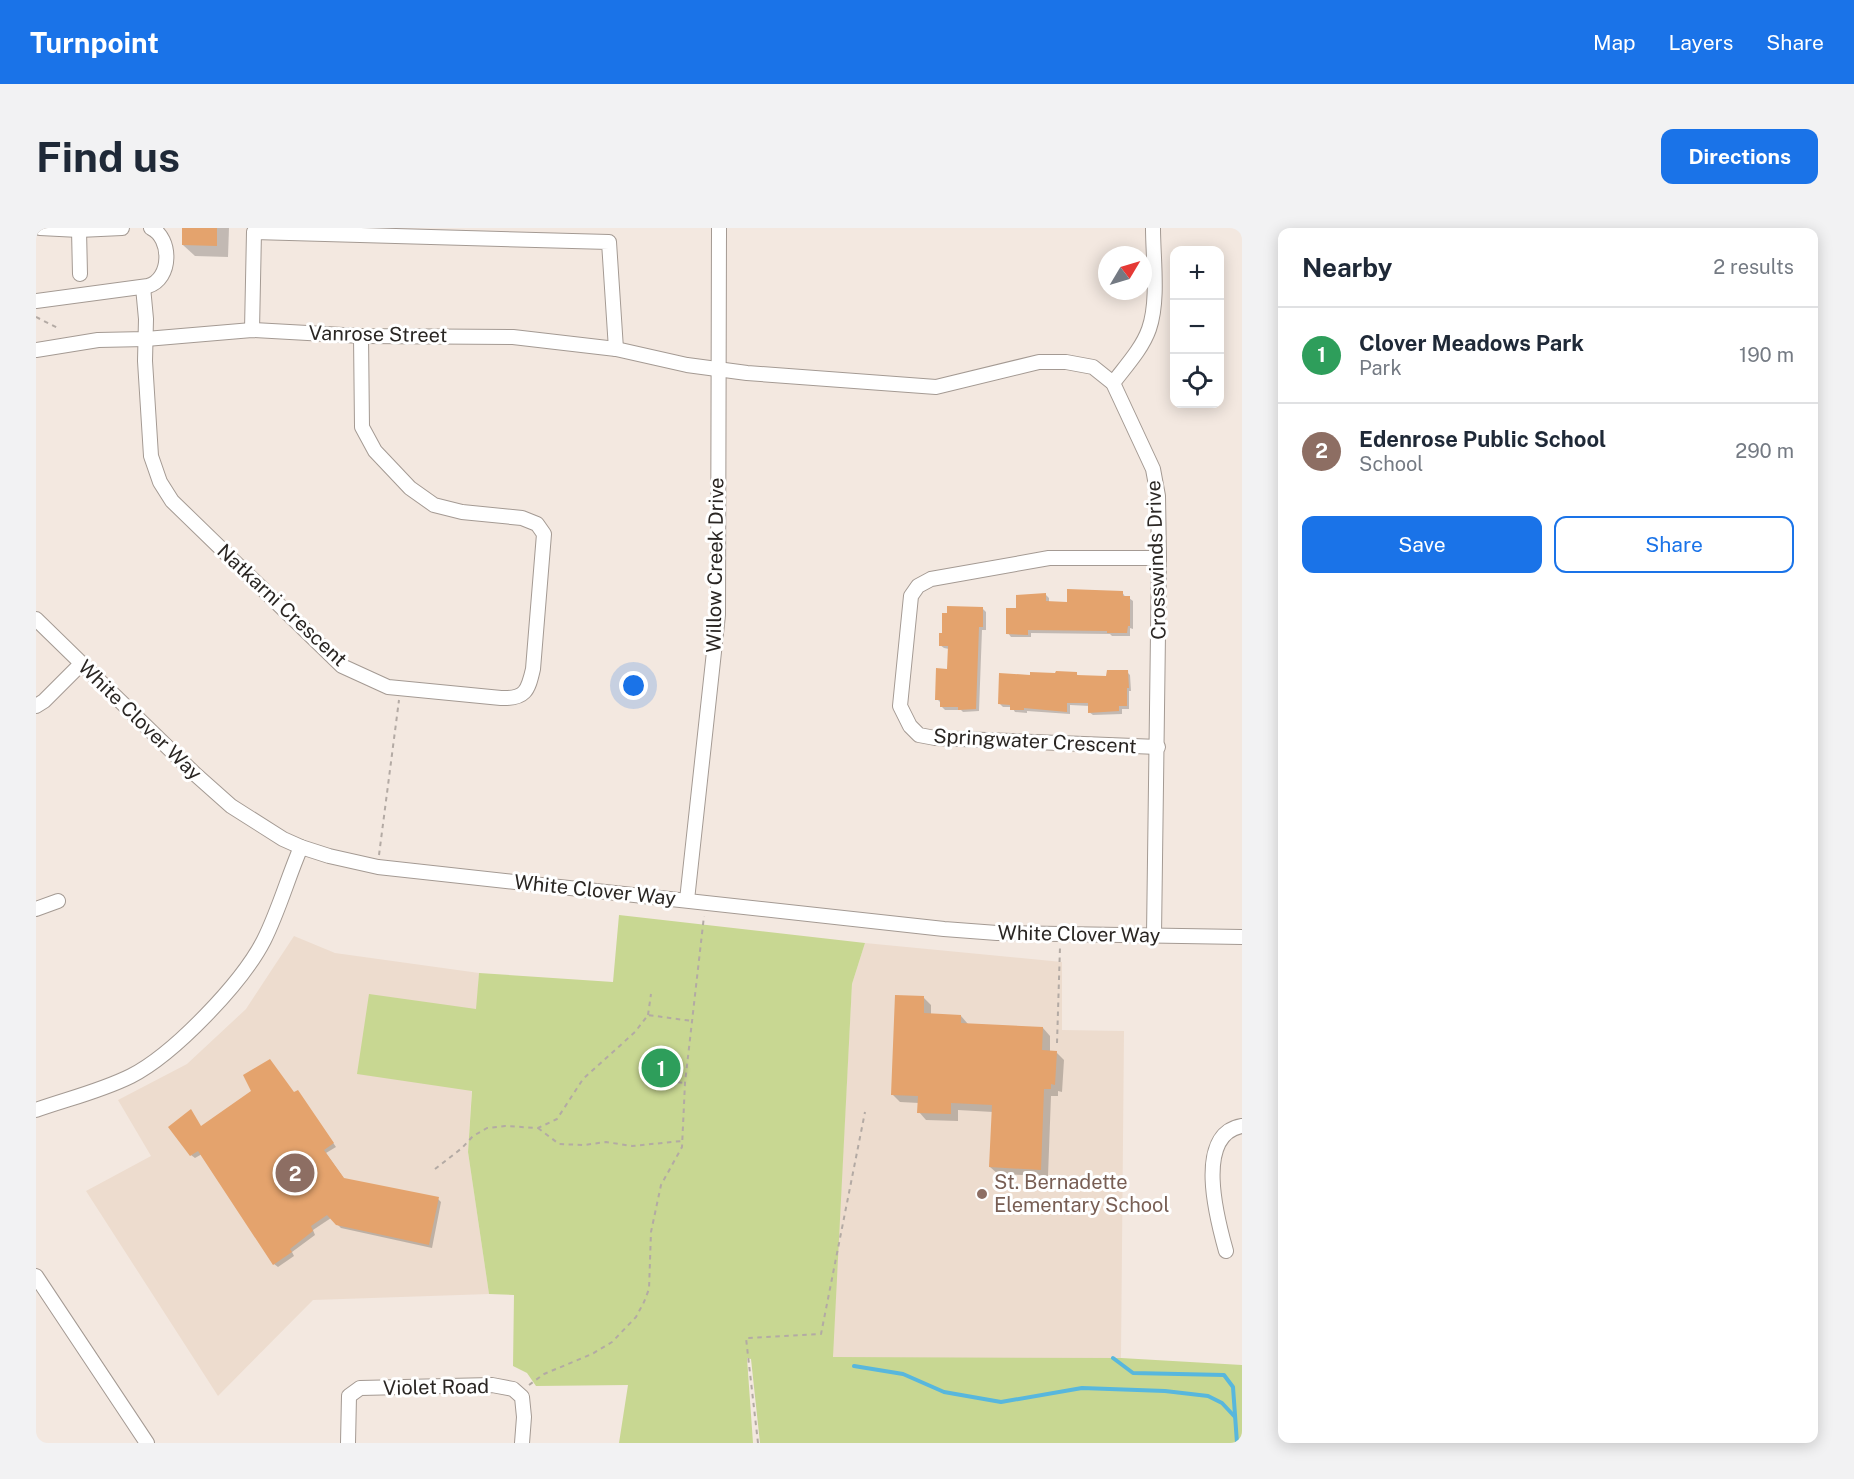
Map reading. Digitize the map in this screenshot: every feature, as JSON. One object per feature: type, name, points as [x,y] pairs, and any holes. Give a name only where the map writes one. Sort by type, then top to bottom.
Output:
[{"type":"street","points":[[40,228],[78,230],[122,228]]},
{"type":"street","points":[[36,301],[153,285],[161,279],[166,266],[164,242],[151,228]]},
{"type":"street","name":"Willow Creek Drive","points":[[687,900],[718,615],[719,228]]},
{"type":"street","points":[[718,369],[936,387],[1039,362],[1066,362],[1093,367],[1113,383],[1136,353],[1149,330],[1154,303],[1153,228]]},
{"type":"street","points":[[78,230],[80,274]]},
{"type":"street","points":[[252,330],[254,232],[609,242],[616,349]]},
{"type":"street","name":"Natkarni Crescent","points":[[143,287],[151,456],[160,482],[172,501],[342,666],[388,687],[514,699],[522,695],[529,684],[532,669],[544,534],[537,524],[522,518],[462,512],[434,505],[411,488],[375,451],[362,428],[361,336]]},
{"type":"street","name":"Vanrose Street","points":[[36,350],[99,340],[146,339],[252,330],[361,336],[513,337],[616,349],[687,365],[718,369]]},
{"type":"street","name":"Crosswinds Drive","points":[[1113,383],[1153,469],[1158,496],[1158,747],[1154,935]]},
{"type":"street","name":"Springwater Crescent","points":[[1158,747],[935,738],[919,735],[910,726],[900,706],[911,596],[918,586],[931,579],[1050,558],[1159,558]]},
{"type":"street","name":"White Clover Way","points":[[36,619],[195,774],[231,806],[273,833],[301,847],[329,856],[378,867],[934,928],[997,933],[1242,937]]},
{"type":"street","points":[[36,706],[44,701],[81,664]]},
{"type":"street","points":[[36,1110],[119,1082],[134,1075],[175,1046],[219,1000],[264,941],[301,847]]},
{"type":"street","points":[[36,909],[58,901]]},
{"type":"street","points":[[1226,1251],[1215,1209],[1214,1151],[1220,1139],[1232,1128],[1242,1126]]},
{"type":"street","points":[[36,1276],[147,1443]]},
{"type":"street","name":"Violet Road","points":[[348,1443],[349,1396],[360,1388],[492,1385],[513,1389],[522,1397]]},
{"type":"street","points":[[522,1397],[524,1416],[522,1443]]},
{"type":"path","points":[[36,317],[58,328]]},
{"type":"path","points":[[378,867],[401,688]]},
{"type":"path","points":[[522,1397],[531,1382],[544,1374],[592,1354],[612,1342],[636,1317],[649,1289],[651,1233],[661,1185],[682,1147],[685,1083],[706,902]]},
{"type":"path","points":[[1057,1043],[1061,934]]},
{"type":"path","points":[[435,1168],[462,1148],[473,1136],[487,1128],[505,1126],[538,1128],[557,1119],[583,1079],[635,1032],[648,1015],[651,994]]},
{"type":"path","points":[[648,1015],[692,1021]]},
{"type":"path","points":[[651,1079],[685,1083]]},
{"type":"path","points":[[758,1443],[746,1338],[821,1334],[865,1112]]},
{"type":"path","points":[[538,1128],[559,1144],[584,1145],[606,1142],[632,1146],[682,1141]]},
{"type":"shaded area","points":[[294,936],[335,953],[479,973],[468,1152],[489,1294],[313,1300],[218,1396],[86,1191],[151,1156],[118,1100],[187,1064],[246,1009]]},
{"type":"shaded area","name":"St. Bernadette Elementary School","points":[[865,943],[1062,962],[1062,1030],[1124,1031],[1121,1358],[832,1358],[852,984]]},
{"type":"green space","points":[[619,915],[865,943],[852,984],[833,1357],[1121,1358],[1242,1365],[1242,1443],[760,1443],[751,1359],[747,1358],[753,1443],[619,1443],[628,1385],[536,1386],[527,1373],[513,1366],[514,1295],[489,1294],[468,1152],[472,1091],[357,1074],[369,994],[476,1009],[479,973],[613,982]]},
{"type":"building","points":[[182,228],[217,228],[217,246],[182,245]]},
{"type":"building","points":[[1067,589],[1123,591],[1123,596],[1130,596],[1130,626],[1128,626],[1127,633],[1028,630],[1028,635],[1006,634],[1006,608],[1016,608],[1016,595],[1046,593],[1046,601],[1067,602]]},
{"type":"building","points":[[947,606],[983,607],[983,627],[979,627],[976,709],[958,710],[958,707],[940,707],[940,700],[935,700],[936,668],[947,669],[948,646],[939,646],[939,633],[942,633],[942,613],[947,613]]},
{"type":"building","points":[[1107,670],[1128,670],[1127,706],[1119,706],[1119,711],[1088,713],[1088,703],[1067,703],[1067,712],[1024,708],[1024,710],[1010,710],[1010,705],[998,704],[999,673],[1030,675],[1030,672],[1055,673],[1056,671],[1077,672],[1077,675],[1106,676]]},
{"type":"building","points":[[895,995],[924,996],[924,1013],[961,1015],[961,1023],[1043,1027],[1042,1050],[1057,1051],[1055,1085],[1051,1084],[1051,1089],[1044,1089],[1041,1170],[989,1167],[992,1105],[951,1103],[951,1114],[917,1113],[918,1096],[891,1095]]},
{"type":"building","points":[[270,1059],[294,1092],[298,1090],[334,1143],[324,1150],[344,1178],[439,1197],[429,1245],[336,1225],[327,1215],[311,1226],[313,1231],[290,1249],[292,1252],[273,1265],[198,1151],[190,1156],[168,1127],[191,1109],[201,1126],[251,1091],[243,1075]]},
{"type":"waterway","points":[[1113,1358],[1133,1373],[1224,1375],[1233,1387],[1237,1443]]},
{"type":"waterway","points":[[854,1366],[903,1374],[944,1392],[1001,1402],[1082,1388],[1165,1391],[1208,1396],[1222,1403],[1235,1417]]},
{"type":"place","name":"Clover Meadows Park","points":[[661,1068]]},
{"type":"place","name":"Edenrose Public School","points":[[295,1173]]},
{"type":"place","name":"St. Bernadette Elementary School","points":[[982,1194]]}]
